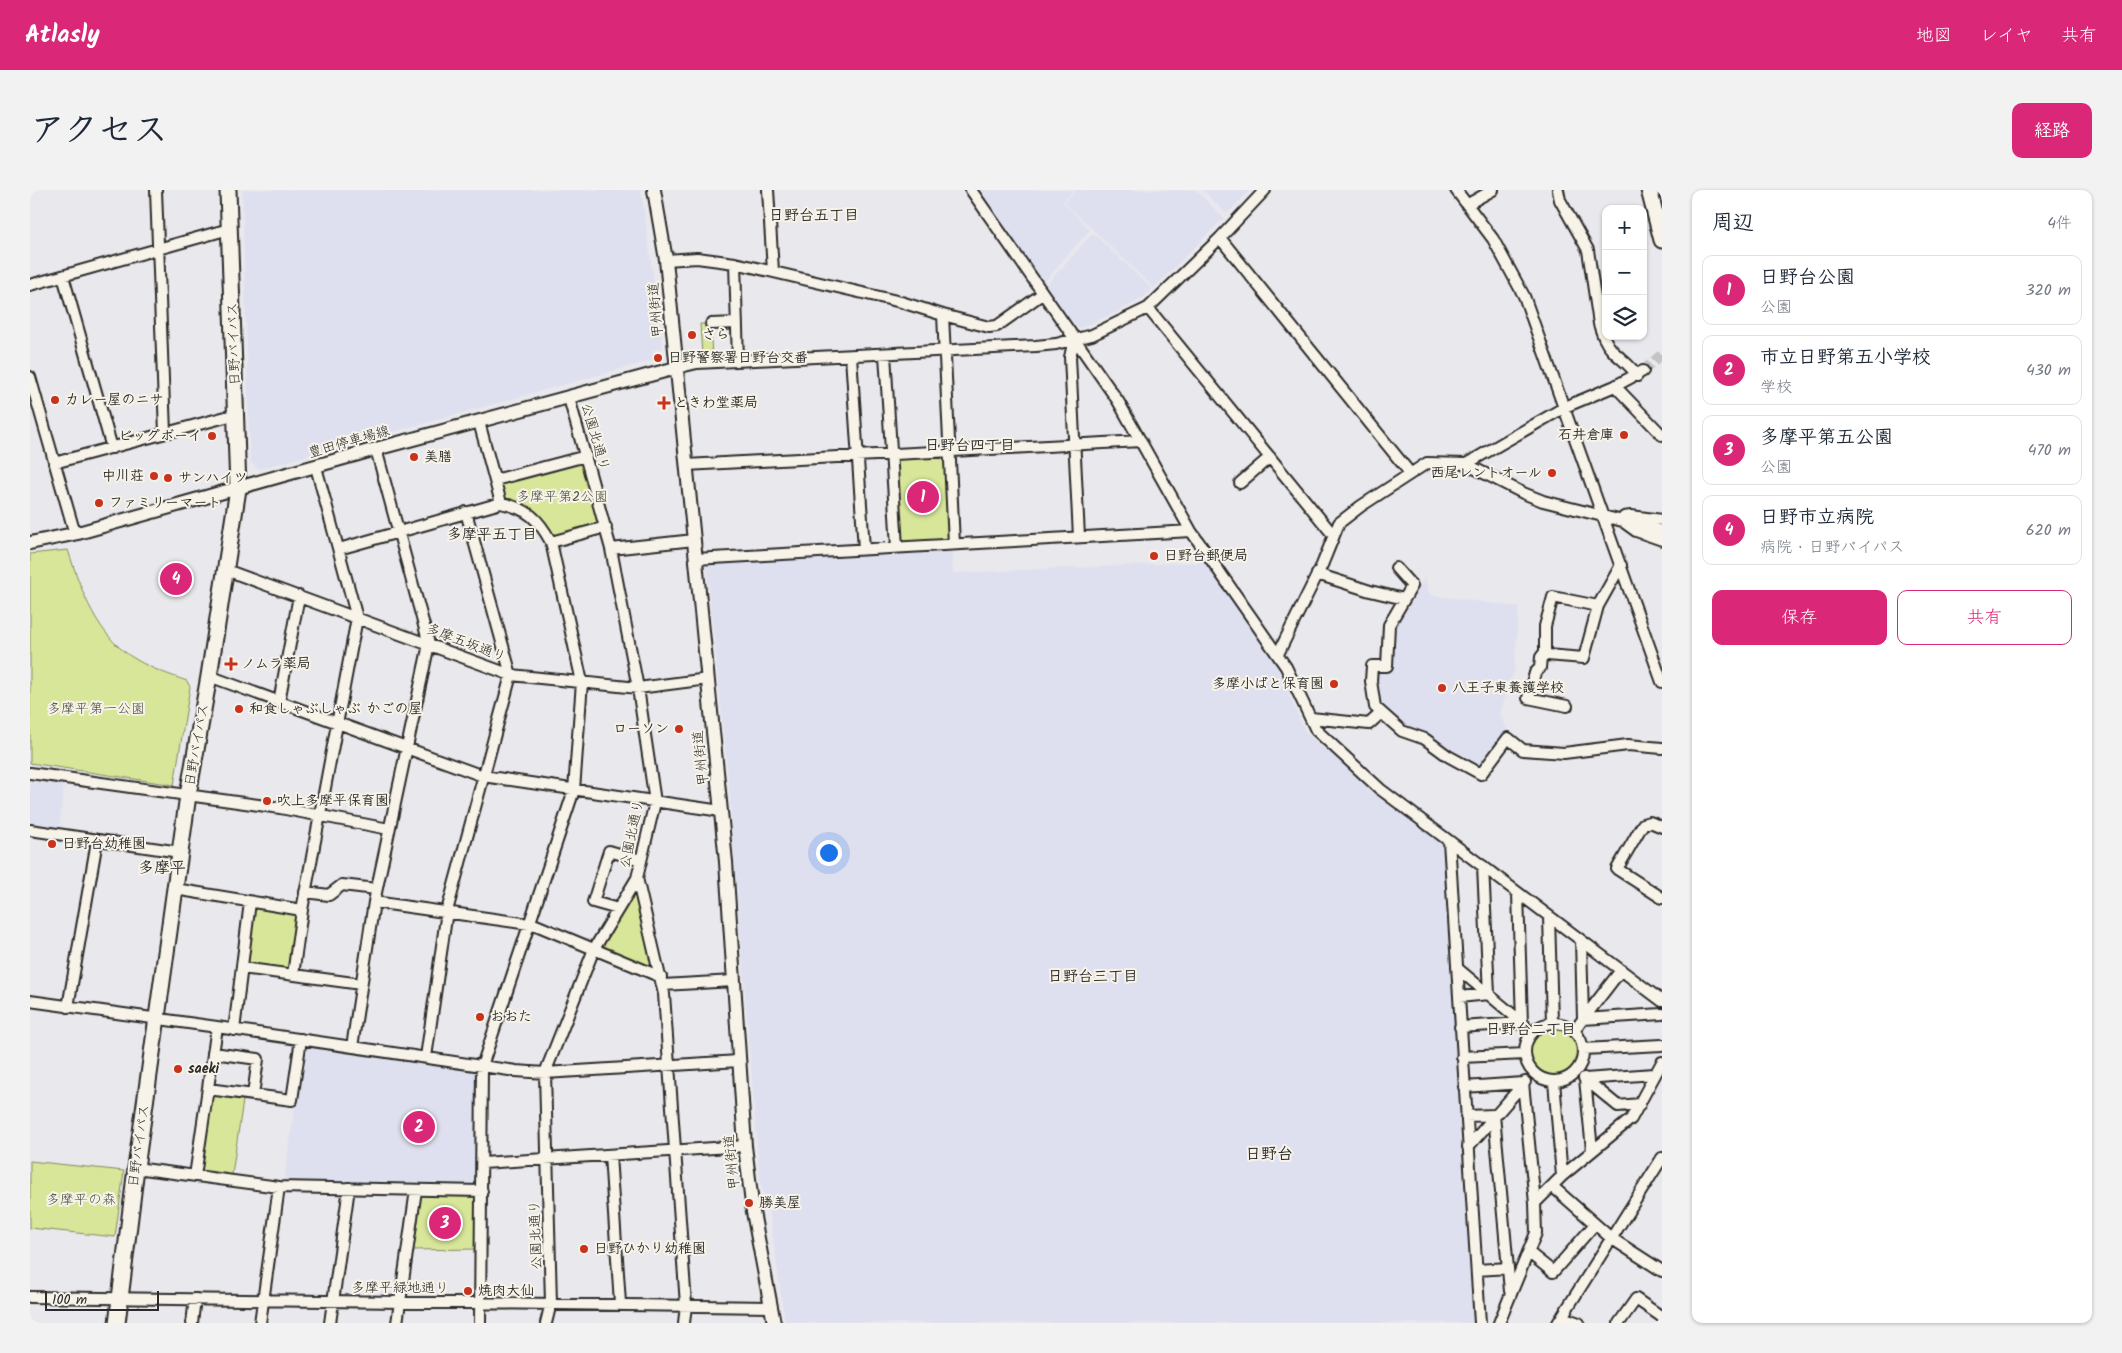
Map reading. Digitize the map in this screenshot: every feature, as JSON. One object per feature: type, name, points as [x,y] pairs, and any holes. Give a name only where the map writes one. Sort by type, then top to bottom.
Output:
[{"type":"highway","name":"日野バイパス","points":[[115,1323],[188,796],[238,490],[237,414],[228,190]]},
{"type":"highway","points":[[1649,190],[1662,240]]},
{"type":"main road","name":"甲州街道","points":[[654,190],[666,260],[726,862],[745,1146],[753,1212],[774,1323]]},
{"type":"main road","name":"豊田停車場線","points":[[30,542],[75,534],[238,490],[376,449],[676,368]]},
{"type":"street","points":[[156,190],[165,433]]},
{"type":"street","points":[[768,190],[773,271]]},
{"type":"street","points":[[972,190],[1042,294],[1118,401],[1191,532],[1278,654],[1316,730],[1380,789],[1662,1001]]},
{"type":"street","points":[[676,368],[696,364],[738,361],[1036,346],[1092,335],[1148,308],[1220,238],[1265,190]]},
{"type":"street","points":[[1456,190],[1493,239],[1524,296],[1604,515],[1662,682]]},
{"type":"street","points":[[1468,204],[1493,190]]},
{"type":"street","points":[[1466,464],[1565,407],[1615,386],[1640,373],[1633,370],[1610,348],[1602,333],[1588,250],[1560,200],[1558,190]]},
{"type":"street","points":[[30,285],[230,230]]},
{"type":"street","points":[[1220,238],[1410,473]]},
{"type":"street","points":[[666,260],[697,258],[735,262],[900,302],[943,316],[989,327],[997,326],[1042,294]]},
{"type":"street","points":[[735,262],[738,361]]},
{"type":"street","points":[[63,276],[112,448]]},
{"type":"street","points":[[1148,308],[1330,531],[1334,532]]},
{"type":"street","points":[[943,316],[943,351],[954,544]]},
{"type":"street","points":[[711,324],[737,323]]},
{"type":"street","points":[[1074,340],[1070,356],[1079,537]]},
{"type":"street","points":[[886,354],[897,547]]},
{"type":"street","points":[[851,356],[864,549]]},
{"type":"street","points":[[30,377],[75,534]]},
{"type":"street","points":[[1615,386],[1662,434]]},
{"type":"street","name":"公園北通り","points":[[546,1323],[551,1303],[545,1073],[594,950],[637,878],[655,802],[638,688],[611,548],[569,398]]},
{"type":"street","points":[[54,463],[237,414]]},
{"type":"street","points":[[479,422],[501,503]]},
{"type":"street","points":[[686,465],[1141,441]]},
{"type":"street","points":[[352,1047],[376,889],[429,644],[376,449]]},
{"type":"street","points":[[495,480],[586,456]]},
{"type":"street","points":[[1240,483],[1270,458]]},
{"type":"street","points":[[1278,654],[1317,574],[1334,532],[1342,520],[1426,463],[1466,464],[1536,498],[1662,531]]},
{"type":"street","points":[[293,975],[305,892],[357,618],[316,467]]},
{"type":"street","points":[[339,549],[501,503],[517,507],[532,515],[544,529],[551,542],[582,682],[574,790],[482,1066],[483,1163],[480,1323]]},
{"type":"street","points":[[426,1057],[447,911],[511,675],[466,512]]},
{"type":"street","points":[[1618,518],[1631,516],[1662,520]]},
{"type":"street","points":[[1618,518],[1636,531],[1662,540]]},
{"type":"street","points":[[551,542],[606,527]]},
{"type":"street","points":[[696,559],[1191,532]]},
{"type":"street","points":[[611,548],[694,540]]},
{"type":"street","points":[[1545,652],[1547,655],[1584,658],[1598,606],[1621,565]]},
{"type":"street","points":[[1396,568],[1412,586],[1389,626],[1387,666],[1372,666],[1371,681],[1375,707],[1402,731],[1425,739],[1448,756],[1481,774],[1508,738],[1523,750],[1564,754],[1628,746],[1662,748]]},
{"type":"street","name":"多摩五坂通り","points":[[226,570],[511,675],[638,688],[708,679]]},
{"type":"street","points":[[1317,574],[1370,591],[1404,599]]},
{"type":"street","points":[[279,702],[299,596]]},
{"type":"street","points":[[1567,706],[1528,698],[1535,673],[1540,668],[1541,657],[1545,652],[1545,626],[1553,596],[1598,606]]},
{"type":"street","points":[[209,676],[483,776],[721,811]]},
{"type":"street","points":[[1311,718],[1369,724],[1381,713]]},
{"type":"street","points":[[30,773],[320,814],[389,829]]},
{"type":"street","points":[[1662,827],[1650,822],[1642,824],[1617,869],[1662,898]]},
{"type":"street","points":[[30,830],[180,852]]},
{"type":"street","points":[[68,1007],[97,841]]},
{"type":"street","points":[[1449,841],[1480,1323]]},
{"type":"street","points":[[618,909],[593,902],[609,851],[641,860]]},
{"type":"street","points":[[1483,866],[1489,994]]},
{"type":"street","points":[[637,878],[662,981],[670,1065],[674,1151],[686,1305],[684,1323]]},
{"type":"street","points":[[305,892],[329,895],[342,884],[376,889]]},
{"type":"street","points":[[175,889],[302,910]]},
{"type":"street","points":[[1518,893],[1522,1023]]},
{"type":"street","points":[[234,1030],[250,902]]},
{"type":"street","points":[[374,902],[530,924],[594,950],[662,981],[734,982]]},
{"type":"street","points":[[1549,916],[1552,1022]]},
{"type":"street","points":[[1581,940],[1583,1019]]},
{"type":"street","points":[[242,968],[361,984]]},
{"type":"street","points":[[1457,968],[1533,1031]]},
{"type":"street","points":[[1574,1031],[1620,970]]},
{"type":"street","points":[[1459,996],[1489,994]]},
{"type":"street","points":[[30,1001],[516,1071],[545,1073],[739,1061]]},
{"type":"street","points":[[1583,1019],[1662,1014]]},
{"type":"street","points":[[1552,1022],[1566,1025],[1574,1031],[1580,1038],[1583,1049],[1581,1063],[1576,1071],[1567,1078],[1554,1081],[1543,1079],[1533,1072],[1529,1067],[1525,1054],[1528,1039],[1533,1031],[1552,1022]]},
{"type":"street","points":[[1460,1026],[1522,1023]]},
{"type":"street","points":[[195,1176],[217,1027]]},
{"type":"street","points":[[208,1089],[292,1100],[302,1039]]},
{"type":"street","points":[[1583,1049],[1662,1045]]},
{"type":"street","points":[[213,1053],[258,1059],[253,1095]]},
{"type":"street","points":[[1462,1057],[1525,1054]]},
{"type":"street","points":[[1535,1203],[1562,1176],[1631,1119],[1662,1062]]},
{"type":"street","points":[[1576,1071],[1618,1106],[1640,1104]]},
{"type":"street","points":[[1468,1147],[1533,1072]]},
{"type":"street","points":[[1585,1079],[1654,1074]]},
{"type":"street","points":[[1585,1079],[1592,1150]]},
{"type":"street","points":[[1554,1081],[1562,1176]]},
{"type":"street","points":[[1464,1086],[1523,1084]]},
{"type":"street","points":[[1499,1323],[1536,1233],[1535,1203],[1523,1084]]},
{"type":"street","points":[[1466,1116],[1494,1115]]},
{"type":"street","points":[[1494,1115],[1511,1292]]},
{"type":"street","points":[[483,1163],[745,1146]]},
{"type":"street","points":[[610,1155],[620,1304]]},
{"type":"street","points":[[1579,1323],[1560,1320],[1662,1158]]},
{"type":"street","points":[[136,1168],[279,1187],[482,1191]]},
{"type":"street","points":[[1552,1186],[1611,1238],[1662,1271]]},
{"type":"street","points":[[260,1323],[279,1187]]},
{"type":"street","points":[[330,1323],[349,1188]]},
{"type":"street","points":[[398,1323],[416,1190]]},
{"type":"street","points":[[1528,1252],[1553,1272],[1595,1224]]},
{"type":"street","points":[[1477,1270],[1508,1268]]},
{"type":"street","name":"多摩平緑地通り","points":[[30,1297],[771,1307]]},
{"type":"street","points":[[192,1323],[195,1299]]},
{"type":"street","points":[[1619,1323],[1636,1299],[1662,1317]]},
{"type":"shaded area","points":[[242,190],[641,190],[663,348],[653,350],[653,360],[259,469],[250,462]]},
{"type":"shaded area","points":[[978,190],[1074,190],[1063,202],[1090,230],[1043,283]]},
{"type":"shaded area","points":[[1076,190],[1196,190],[1224,218],[1154,288],[1064,202]]},
{"type":"shaded area","points":[[1202,190],[1250,190],[1227,214]]},
{"type":"shaded area","points":[[1093,233],[1152,289],[1144,297],[1123,309],[1080,328],[1072,325],[1045,286]]},
{"type":"shaded area","points":[[951,546],[953,573],[1205,562],[1274,660],[1306,733],[1374,789],[1445,843],[1475,1323],[785,1323],[770,1216],[760,1182],[728,778],[706,561]]},
{"type":"shaded area","name":"八王子東養護学校","points":[[1425,578],[1430,595],[1519,607],[1514,671],[1500,713],[1507,729],[1481,766],[1449,750],[1428,734],[1404,727],[1378,706],[1375,669],[1391,670],[1394,628],[1407,602]]},
{"type":"shaded area","points":[[30,781],[64,785],[59,830],[30,826]]},
{"type":"shaded area","points":[[304,1044],[473,1070],[477,1075],[476,1182],[471,1186],[286,1184],[284,1180]]},
{"type":"green space","points":[[700,324],[710,324],[712,354],[702,355]]},
{"type":"green space","points":[[949,451],[954,540],[897,542],[892,454]]},
{"type":"green space","name":"多摩平第2公園","points":[[586,456],[606,527],[551,542],[532,515],[501,503],[495,480]]},
{"type":"green space","name":"多摩平第一公園","points":[[68,550],[92,612],[111,639],[123,651],[137,660],[187,681],[190,687],[174,785],[30,763],[30,554]]},
{"type":"green space","points":[[637,887],[655,969],[601,947]]},
{"type":"green space","points":[[255,906],[297,913],[289,969],[248,963]]},
{"type":"green space","points":[[1554,1027],[1564,1029],[1572,1035],[1578,1043],[1580,1053],[1578,1063],[1572,1071],[1564,1077],[1554,1079],[1544,1077],[1536,1071],[1530,1063],[1528,1053],[1530,1043],[1536,1035],[1544,1029]]},
{"type":"green space","points":[[208,1089],[244,1094],[231,1181],[195,1176]]},
{"type":"green space","name":"多摩平の森","points":[[30,1161],[124,1171],[115,1237],[30,1228]]},
{"type":"green space","points":[[416,1196],[477,1196],[476,1249],[411,1250]]},
{"type":"tunnel","points":[[1643,371],[1662,354]]},
{"type":"place","name":"さら","points":[[692,335]]},
{"type":"place","name":"日野警察署日野台交番","points":[[658,358]]},
{"type":"place","name":"カレー屋のニサ","points":[[55,400]]},
{"type":"place","name":"ときわ堂薬局","points":[[664,403]]},
{"type":"place","name":"石井倉庫","points":[[1624,435]]},
{"type":"place","name":"ビッグボーイ","points":[[212,436]]},
{"type":"place","name":"美膳","points":[[414,457]]},
{"type":"place","name":"西尾レントオール","points":[[1552,473]]},
{"type":"place","name":"中川荘","points":[[154,476]]},
{"type":"place","name":"サンハイツ","points":[[168,478]]},
{"type":"place","name":"日野台公園","points":[[923,497]]},
{"type":"place","name":"ファミリーマート","points":[[99,503]]},
{"type":"place","name":"日野台郵便局","points":[[1154,556]]},
{"type":"place","name":"日野市立病院","points":[[176,579]]},
{"type":"place","name":"ノムラ薬局","points":[[231,664]]},
{"type":"place","name":"多摩小ばと保育園","points":[[1334,684]]},
{"type":"place","name":"八王子東養護学校","points":[[1442,688]]},
{"type":"place","name":"和食しゃぶしゃぶ かごの屋","points":[[239,709]]},
{"type":"place","name":"ローソン","points":[[679,729]]},
{"type":"place","name":"吹上多摩平保育園","points":[[267,801]]},
{"type":"place","name":"日野台幼稚園","points":[[52,844]]},
{"type":"place","name":"おおた","points":[[480,1017]]},
{"type":"place","name":"saeki","points":[[178,1069]]},
{"type":"place","name":"市立日野第五小学校","points":[[419,1127]]},
{"type":"place","name":"勝美屋","points":[[749,1203]]},
{"type":"place","name":"多摩平第五公園","points":[[445,1223]]},
{"type":"place","name":"日野ひかり幼稚園","points":[[584,1249]]},
{"type":"place","name":"焼肉大仙","points":[[468,1291]]},
{"type":"district","name":"日野台五丁目","points":[[814,216]]},
{"type":"district","name":"日野台四丁目","points":[[970,446]]},
{"type":"district","name":"多摩平五丁目","points":[[492,535]]},
{"type":"district","name":"多摩平","points":[[162,868]]},
{"type":"district","name":"日野台三丁目","points":[[1093,977]]},
{"type":"district","name":"日野台二丁目","points":[[1531,1030]]},
{"type":"district","name":"日野台","points":[[1269,1154]]}]
